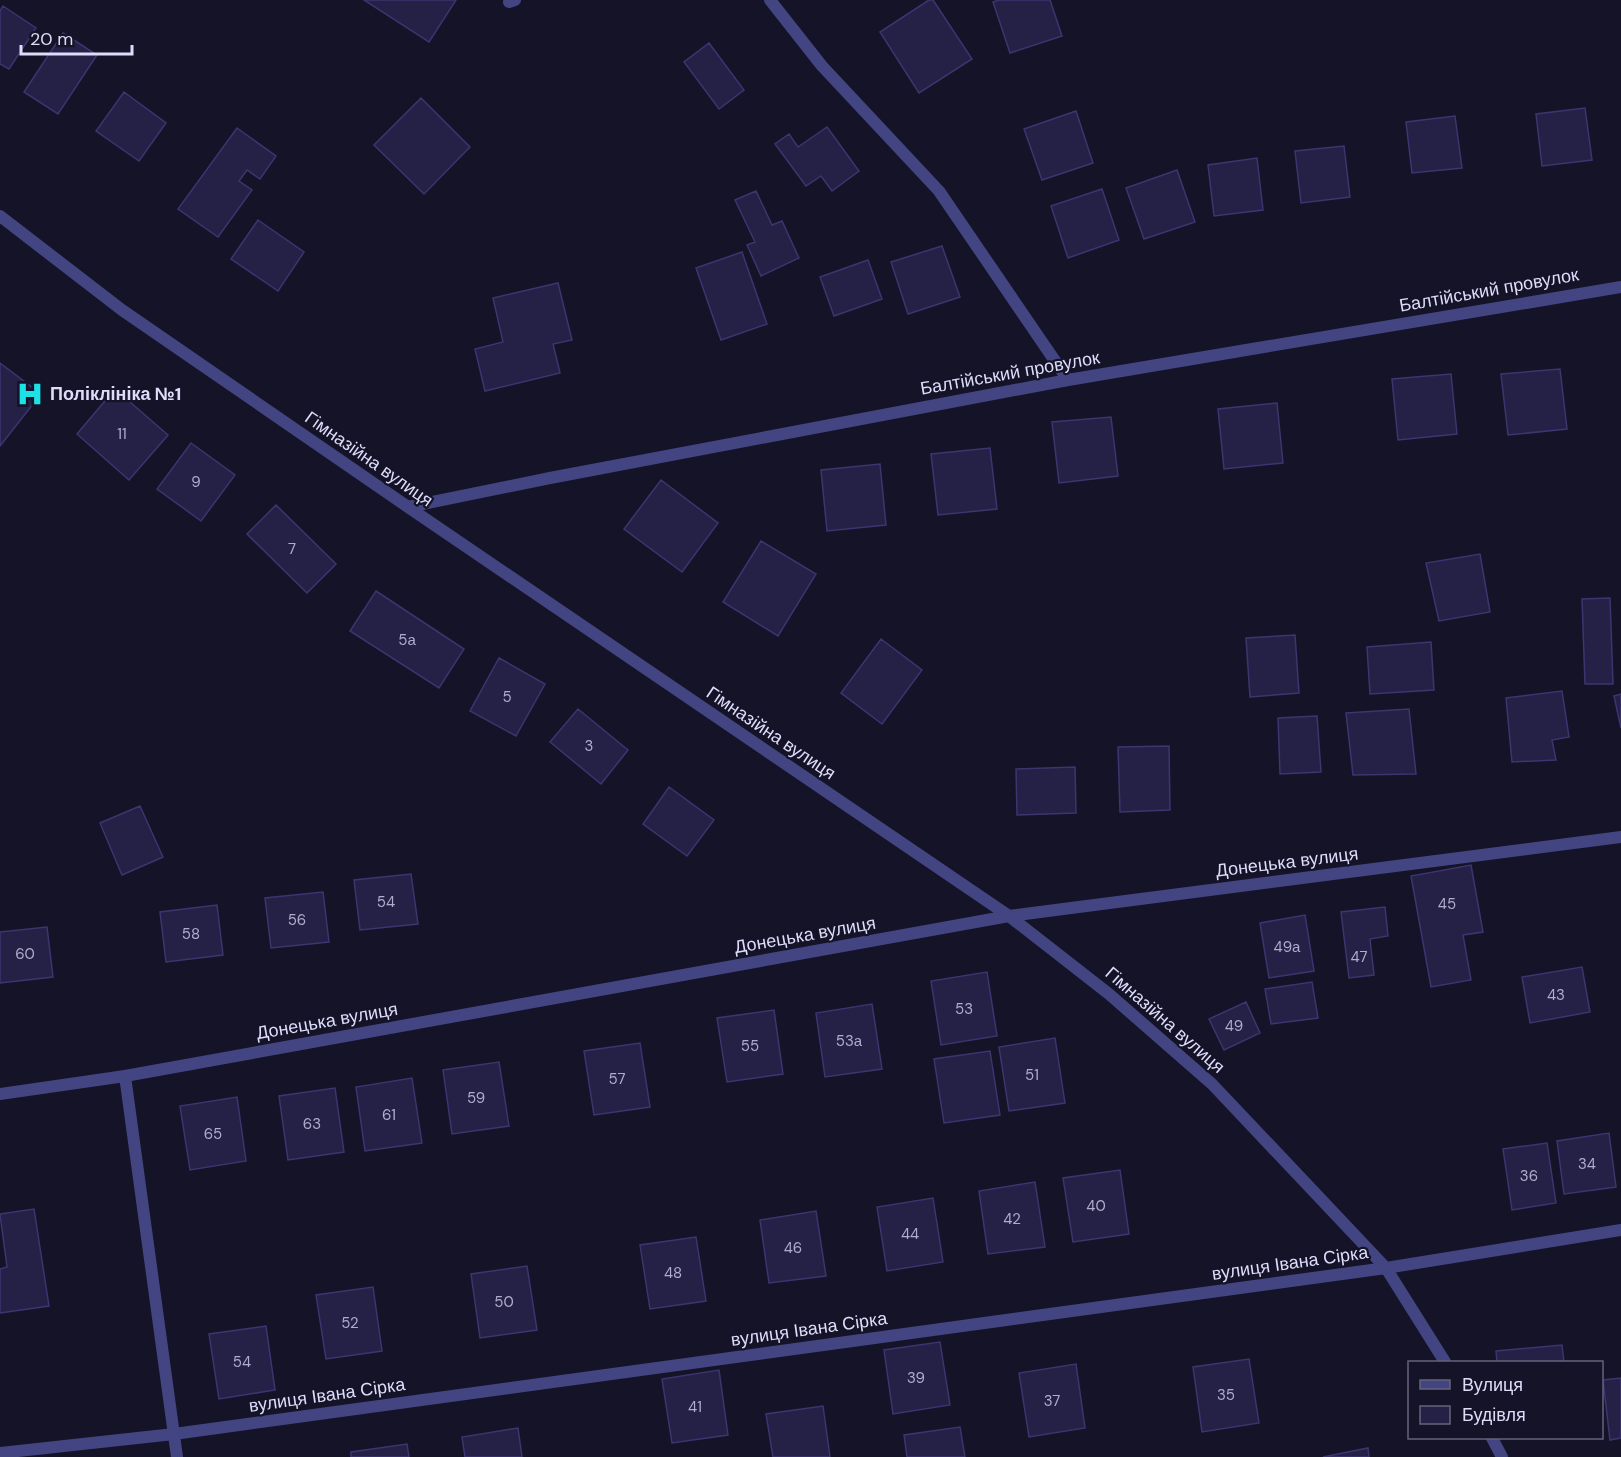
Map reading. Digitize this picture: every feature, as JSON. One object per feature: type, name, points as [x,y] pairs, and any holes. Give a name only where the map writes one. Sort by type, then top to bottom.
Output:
[{"type":"street","points":[[770,0],[822,66],[939,191],[1068,380]]},
{"type":"street","name":"Гімназійна вулиця","points":[[0,216],[122,310],[1009,916],[1110,993],[1212,1084],[1386,1268],[1444,1361]]},
{"type":"street","name":"Балтійський провулок","points":[[408,507],[550,477],[1068,380],[1621,287]]},
{"type":"street","name":"Донецька вулиця","points":[[0,1094],[125,1076],[1009,916],[1621,837]]},
{"type":"street","points":[[125,1076],[177,1457]]},
{"type":"street","name":"вулиця Івана Сірка","points":[[0,1453],[174,1434],[1386,1268],[1621,1230]]},
{"type":"street","points":[[1493,1439],[1502,1457]]},
{"type":"building","points":[[364,0],[456,0],[429,42]]},
{"type":"building","points":[[929,0],[933,0],[972,59],[919,93],[880,32]]},
{"type":"building","points":[[1050,0],[1062,36],[1010,53],[993,2]]},
{"type":"building","points":[[3,6],[36,28],[9,69],[0,64],[0,11]]},
{"type":"building","points":[[63,33],[97,55],[58,114],[24,92]]},
{"type":"building","points":[[709,43],[744,90],[719,109],[684,62]]},
{"type":"building","points":[[124,92],[166,123],[139,161],[96,131]]},
{"type":"building","points":[[421,98],[470,147],[424,194],[374,145]]},
{"type":"building","points":[[1585,108],[1592,160],[1542,166],[1536,114]]},
{"type":"building","points":[[1076,111],[1093,163],[1042,180],[1024,129]]},
{"type":"building","points":[[1455,116],[1462,168],[1412,173],[1406,122]]},
{"type":"building","points":[[827,127],[859,171],[832,191],[821,176],[806,186],[775,144],[789,134],[798,147]]},
{"type":"building","points":[[237,128],[276,156],[260,179],[247,170],[239,181],[252,190],[218,237],[178,209]]},
{"type":"building","points":[[1344,146],[1350,197],[1301,203],[1295,151]]},
{"type":"building","points":[[1257,158],[1263,210],[1214,216],[1208,165]]},
{"type":"building","points":[[1177,170],[1195,222],[1144,239],[1126,188]]},
{"type":"building","points":[[1102,189],[1119,240],[1068,258],[1051,206]]},
{"type":"building","points":[[756,191],[772,225],[782,221],[799,258],[761,276],[747,245],[755,242],[735,200]]},
{"type":"building","points":[[258,220],[304,252],[278,291],[231,259]]},
{"type":"building","points":[[942,246],[960,297],[908,314],[891,262]]},
{"type":"building","points":[[742,252],[767,324],[721,340],[696,268]]},
{"type":"building","points":[[868,260],[882,299],[834,316],[820,277]]},
{"type":"building","points":[[558,283],[572,340],[553,344],[560,373],[485,391],[475,349],[503,342],[493,298]]},
{"type":"building","points":[[0,363],[41,394],[0,446]]},
{"type":"building","points":[[1560,369],[1567,429],[1508,435],[1501,374]]},
{"type":"building","points":[[1451,374],[1457,434],[1398,440],[1392,379]]},
{"type":"building","points":[[115,389],[168,435],[129,480],[77,434]]},
{"type":"building","points":[[1277,403],[1283,463],[1224,469],[1218,409]]},
{"type":"building","points":[[1111,417],[1118,476],[1059,483],[1052,422]]},
{"type":"building","points":[[191,443],[235,475],[201,521],[157,489]]},
{"type":"building","points":[[990,448],[997,509],[938,515],[931,454]]},
{"type":"building","points":[[880,464],[886,525],[827,531],[821,470]]},
{"type":"building","points":[[661,480],[718,523],[682,572],[624,529]]},
{"type":"building","points":[[276,505],[336,564],[307,593],[247,534]]},
{"type":"building","points":[[761,541],[816,574],[778,636],[723,602]]},
{"type":"building","points":[[1480,554],[1490,612],[1439,621],[1426,563]]},
{"type":"building","points":[[376,591],[464,649],[439,688],[350,631]]},
{"type":"building","points":[[1610,598],[1613,684],[1585,684],[1582,599]]},
{"type":"building","points":[[1295,635],[1299,693],[1250,697],[1246,638]]},
{"type":"building","points":[[881,639],[922,670],[882,724],[841,693]]},
{"type":"building","points":[[1431,642],[1434,690],[1370,694],[1367,647]]},
{"type":"building","points":[[499,658],[545,684],[516,736],[470,711]]},
{"type":"building","points":[[1562,691],[1569,737],[1552,740],[1556,760],[1512,762],[1506,698]]},
{"type":"building","points":[[1621,694],[1621,728],[1614,696]]},
{"type":"building","points":[[578,709],[628,750],[601,784],[550,742]]},
{"type":"building","points":[[1409,709],[1416,774],[1353,775],[1346,713]]},
{"type":"building","points":[[1317,716],[1321,772],[1280,774],[1278,718]]},
{"type":"building","points":[[1169,746],[1170,810],[1120,812],[1118,747]]},
{"type":"building","points":[[1075,767],[1076,813],[1017,815],[1016,769]]},
{"type":"building","points":[[669,787],[714,820],[687,856],[643,824]]},
{"type":"building","points":[[140,806],[163,857],[122,875],[100,823]]},
{"type":"building","points":[[1471,865],[1483,932],[1463,935],[1471,980],[1431,987],[1411,876]]},
{"type":"building","points":[[411,874],[418,924],[360,930],[354,880]]},
{"type":"building","points":[[323,892],[329,942],[271,948],[265,898]]},
{"type":"building","points":[[217,905],[223,955],[166,962],[160,912]]},
{"type":"building","points":[[1385,907],[1388,936],[1370,939],[1374,975],[1349,978],[1341,912]]},
{"type":"building","points":[[1305,915],[1314,971],[1269,978],[1260,923]]},
{"type":"building","points":[[47,927],[53,977],[0,983],[0,932]]},
{"type":"building","points":[[1582,967],[1590,1012],[1530,1023],[1522,977]]},
{"type":"building","points":[[987,972],[997,1036],[941,1045],[931,981]]},
{"type":"building","points":[[1312,982],[1318,1018],[1271,1024],[1265,989]]},
{"type":"building","points":[[1246,1002],[1260,1033],[1224,1050],[1209,1019]]},
{"type":"building","points":[[872,1004],[882,1069],[825,1077],[816,1013]]},
{"type":"building","points":[[774,1010],[783,1074],[727,1082],[717,1018]]},
{"type":"building","points":[[1055,1038],[1065,1103],[1009,1111],[999,1047]]},
{"type":"building","points":[[640,1043],[650,1107],[594,1115],[584,1051]]},
{"type":"building","points":[[990,1051],[1000,1115],[944,1123],[934,1059]]},
{"type":"building","points":[[499,1062],[509,1126],[452,1134],[443,1070]]},
{"type":"building","points":[[412,1078],[422,1143],[365,1151],[356,1087]]},
{"type":"building","points":[[335,1088],[344,1152],[288,1160],[279,1096]]},
{"type":"building","points":[[237,1097],[246,1161],[190,1170],[180,1106]]},
{"type":"building","points":[[1609,1133],[1616,1187],[1564,1194],[1557,1141]]},
{"type":"building","points":[[1547,1143],[1556,1203],[1512,1210],[1503,1149]]},
{"type":"building","points":[[1120,1170],[1129,1234],[1073,1242],[1063,1178]]},
{"type":"building","points":[[1035,1182],[1045,1247],[988,1254],[979,1191]]},
{"type":"building","points":[[933,1198],[943,1262],[887,1271],[877,1207]]},
{"type":"building","points":[[34,1209],[49,1306],[0,1313],[0,1269],[7,1267],[0,1214]]},
{"type":"building","points":[[816,1211],[826,1276],[769,1283],[760,1220]]},
{"type":"building","points":[[696,1237],[706,1301],[650,1309],[640,1245]]},
{"type":"building","points":[[527,1266],[537,1330],[480,1338],[471,1274]]},
{"type":"building","points":[[373,1287],[382,1351],[326,1359],[316,1295]]},
{"type":"building","points":[[266,1326],[275,1390],[219,1399],[209,1334]]},
{"type":"building","points":[[940,1342],[950,1405],[893,1414],[884,1350]]},
{"type":"building","points":[[1562,1345],[1564,1361],[1497,1361],[1496,1351]]},
{"type":"building","points":[[1249,1359],[1259,1423],[1202,1432],[1193,1367]]},
{"type":"building","points":[[1076,1364],[1085,1428],[1029,1437],[1019,1373]]},
{"type":"building","points":[[719,1370],[728,1435],[672,1443],[662,1379]]},
{"type":"building","points":[[1621,1378],[1621,1438],[1610,1440],[1603,1380]]},
{"type":"building","points":[[823,1406],[830,1457],[773,1457],[766,1414]]},
{"type":"building","points":[[960,1427],[965,1457],[907,1457],[904,1435]]},
{"type":"building","points":[[518,1428],[522,1457],[465,1457],[462,1437]]},
{"type":"building","points":[[407,1444],[409,1457],[351,1457],[351,1452]]},
{"type":"building","points":[[1368,1448],[1369,1457],[1323,1457]]},
{"type":"place","name":"Поліклініка №1","points":[[30,394]]}]
